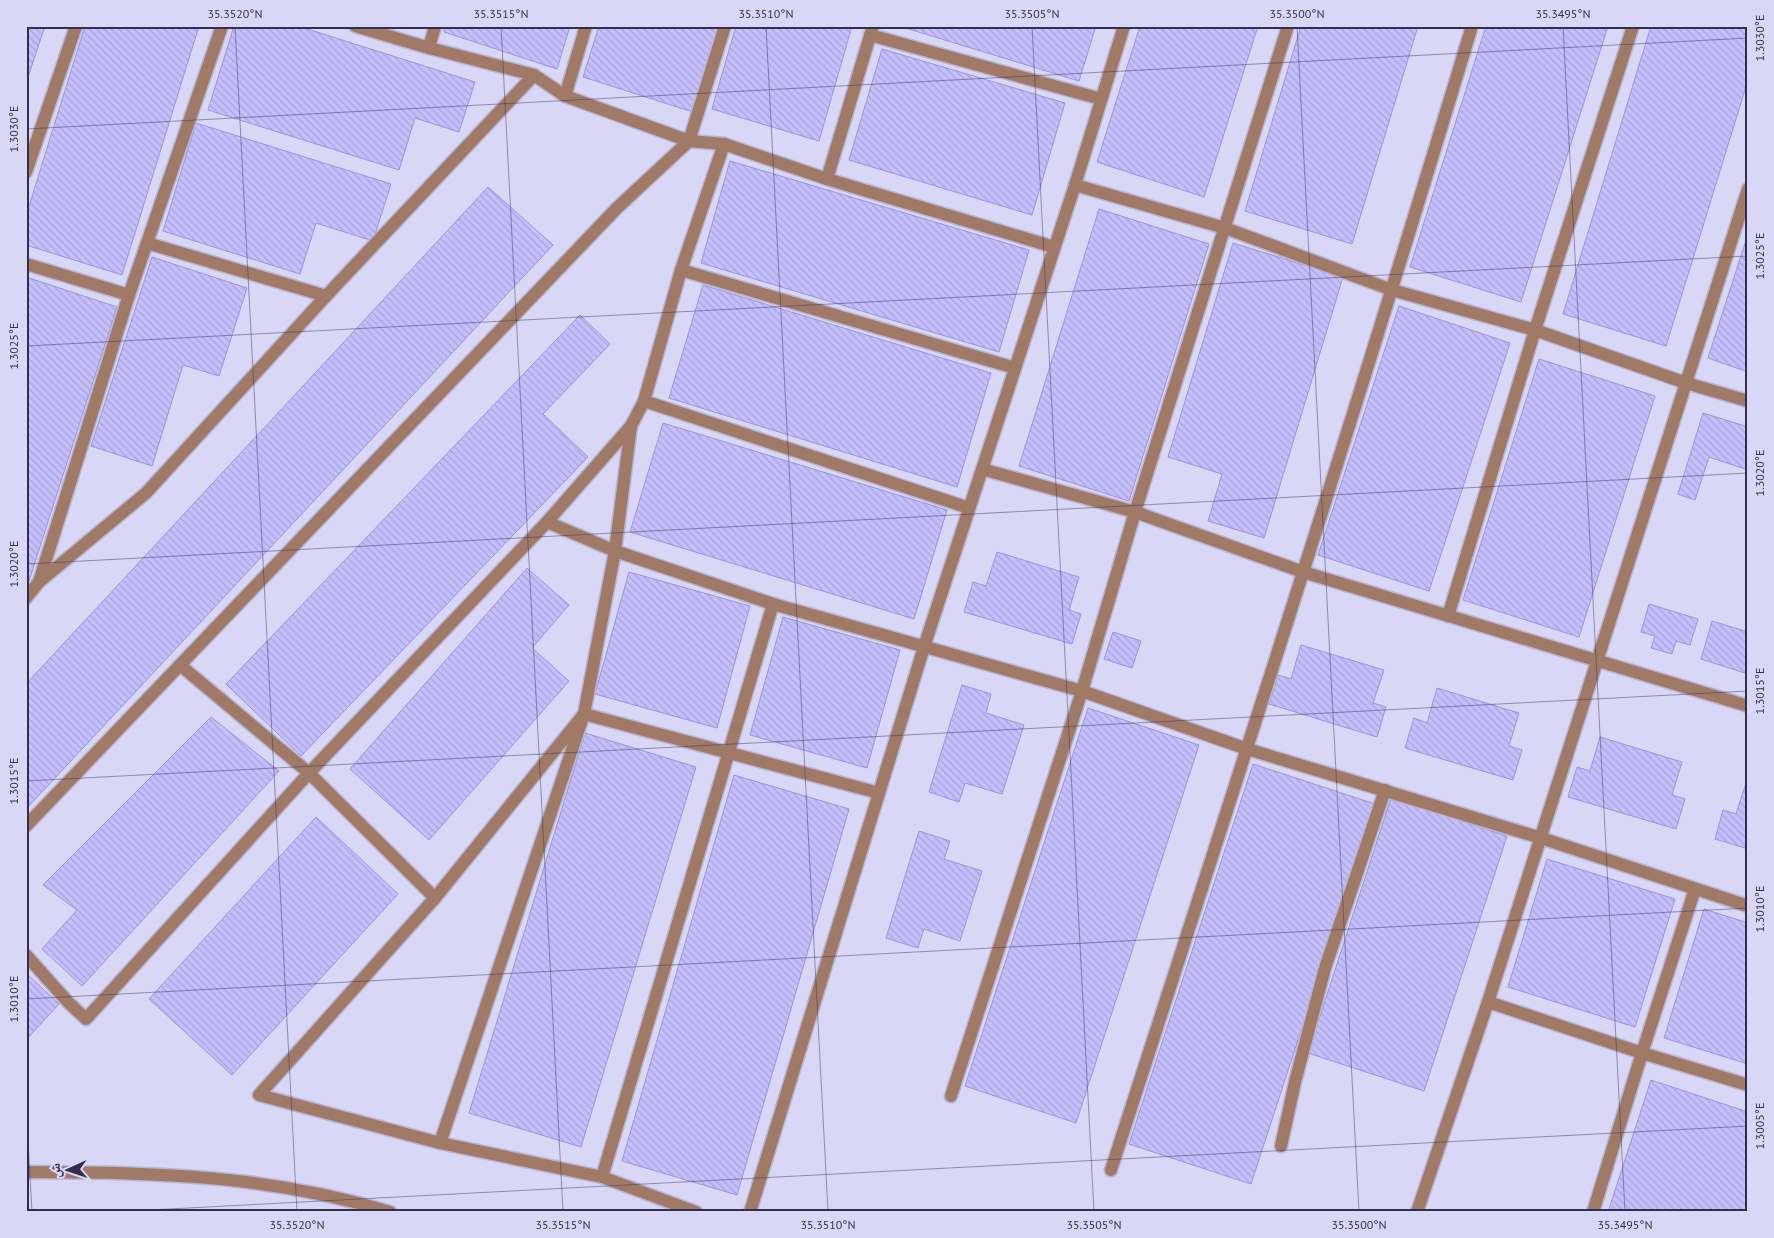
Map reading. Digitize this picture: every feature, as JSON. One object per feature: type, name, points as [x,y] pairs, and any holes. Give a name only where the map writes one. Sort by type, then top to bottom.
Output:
[{"type":"street","points":[[26,172],[76,26]]},
{"type":"street","points":[[39,582],[129,295],[222,26]]},
{"type":"street","points":[[355,26],[534,76],[565,96],[690,141],[724,144],[827,179],[1054,247]]},
{"type":"street","points":[[429,48],[435,26]]},
{"type":"street","points":[[565,96],[586,26]]},
{"type":"street","points":[[26,826],[616,208],[690,141],[725,26]]},
{"type":"street","points":[[750,1212],[924,647],[1075,185],[1124,26]]},
{"type":"street","points":[[951,1096],[1082,691],[1135,512],[1288,26]]},
{"type":"street","points":[[1111,1170],[1392,290],[1472,26]]},
{"type":"street","points":[[1448,616],[1535,330],[1633,26]]},
{"type":"street","points":[[827,179],[872,30],[1102,99]]},
{"type":"street","points":[[26,598],[39,582],[146,493],[326,296],[534,76]]},
{"type":"street","points":[[26,956],[86,1019],[309,773],[547,522],[631,426],[644,401],[681,270],[724,144]]},
{"type":"street","points":[[1075,185],[1224,228],[1392,290],[1535,330],[1686,383],[1748,401]]},
{"type":"street","points":[[1417,1212],[1488,1002],[1748,190]]},
{"type":"street","points":[[147,243],[326,296]]},
{"type":"street","points":[[26,264],[129,295]]},
{"type":"street","points":[[681,270],[1015,368]]},
{"type":"street","points":[[644,401],[969,508]]},
{"type":"street","points":[[440,1143],[584,714],[615,551],[631,426]]},
{"type":"street","points":[[982,469],[1135,512],[1303,572],[1748,706]]},
{"type":"street","points":[[547,522],[615,551],[773,604],[1082,691],[1247,749],[1541,838],[1748,906]]},
{"type":"street","points":[[602,1177],[773,604]]},
{"type":"street","points":[[180,665],[309,773],[435,898]]},
{"type":"street","points":[[584,714],[879,793]]},
{"type":"street","points":[[584,714],[435,898],[259,1095],[440,1143],[602,1177],[696,1212]]},
{"type":"street","points":[[1281,1146],[1295,1082],[1326,968],[1385,790]]},
{"type":"street","points":[[1593,1212],[1695,889]]},
{"type":"street","points":[[1488,1002],[1642,1053],[1748,1085]]},
{"type":"street","points":[[26,1172],[162,1174],[255,1182],[313,1191],[390,1212]]},
{"type":"building","points":[[26,26],[45,26],[26,83]]},
{"type":"building","points":[[85,26],[199,26],[122,275],[26,245],[26,216]]},
{"type":"building","points":[[234,26],[298,26],[475,82],[459,132],[415,118],[399,170],[208,110]]},
{"type":"building","points":[[445,26],[570,26],[557,69],[444,32]]},
{"type":"building","points":[[599,26],[723,26],[696,113],[583,77]]},
{"type":"building","points":[[736,26],[852,26],[819,141],[712,109]]},
{"type":"building","points":[[899,26],[1096,26],[1079,81]]},
{"type":"building","points":[[1140,26],[1258,26],[1204,197],[1097,162]]},
{"type":"building","points":[[1301,26],[1418,26],[1352,244],[1245,211]]},
{"type":"building","points":[[1486,26],[1608,26],[1521,302],[1410,267]]},
{"type":"building","points":[[1651,26],[1748,26],[1748,80],[1666,346],[1563,314]]},
{"type":"building","points":[[882,49],[1065,103],[1032,215],[849,160]]},
{"type":"building","points":[[196,123],[391,184],[373,241],[316,223],[300,274],[163,231]]},
{"type":"building","points":[[730,161],[1029,250],[999,352],[701,263]]},
{"type":"building","points":[[488,187],[553,245],[26,809],[26,684]]},
{"type":"building","points":[[1099,209],[1209,244],[1129,501],[1019,466]]},
{"type":"building","points":[[1748,234],[1748,372],[1708,358]]},
{"type":"building","points":[[1233,243],[1343,277],[1264,538],[1208,521],[1222,474],[1168,457]]},
{"type":"building","points":[[152,257],[247,288],[219,376],[183,365],[152,466],[91,446]]},
{"type":"building","points":[[26,277],[117,307],[29,581],[26,584]]},
{"type":"building","points":[[703,285],[991,373],[957,487],[669,398]]},
{"type":"building","points":[[1399,306],[1510,343],[1429,591],[1318,555]]},
{"type":"building","points":[[580,315],[610,344],[543,414],[588,457],[301,756],[226,684]]},
{"type":"building","points":[[1539,359],[1655,396],[1579,637],[1463,600]]},
{"type":"building","points":[[1703,413],[1748,427],[1748,470],[1709,457],[1695,500],[1678,494]]},
{"type":"building","points":[[663,423],[947,510],[914,619],[630,532]]},
{"type":"building","points":[[997,552],[1079,577],[1069,610],[1081,614],[1072,644],[964,612],[973,582],[986,586]]},
{"type":"building","points":[[527,568],[569,605],[532,648],[569,681],[429,840],[350,769]]},
{"type":"building","points":[[629,572],[750,606],[717,728],[595,694]]},
{"type":"building","points":[[1649,604],[1698,619],[1690,645],[1676,641],[1672,654],[1651,648],[1655,636],[1641,632]]},
{"type":"building","points":[[783,617],[900,650],[867,768],[750,735]]},
{"type":"building","points":[[1712,621],[1748,632],[1748,674],[1701,659]]},
{"type":"building","points":[[1113,632],[1141,641],[1132,668],[1104,659]]},
{"type":"building","points":[[1301,645],[1384,670],[1373,703],[1386,707],[1377,737],[1269,704],[1278,675],[1291,679]]},
{"type":"building","points":[[962,685],[991,694],[986,713],[1024,725],[1002,794],[965,783],[959,802],[929,792]]},
{"type":"building","points":[[1437,688],[1519,713],[1509,746],[1522,750],[1513,780],[1405,748],[1414,718],[1427,723]]},
{"type":"building","points":[[1088,708],[1199,745],[1076,1123],[965,1086]]},
{"type":"building","points":[[211,717],[279,771],[82,986],[42,949],[77,910],[43,885]]},
{"type":"building","points":[[585,733],[696,767],[581,1147],[469,1113]]},
{"type":"building","points":[[1600,737],[1682,762],[1672,795],[1685,799],[1676,829],[1568,797],[1577,767],[1590,771]]},
{"type":"building","points":[[1253,764],[1375,804],[1251,1184],[1129,1144]]},
{"type":"building","points":[[734,775],[849,809],[737,1195],[622,1161]]},
{"type":"building","points":[[1747,780],[1748,849],[1715,839],[1723,810],[1736,814]]},
{"type":"building","points":[[1391,798],[1507,836],[1424,1091],[1308,1053]]},
{"type":"building","points":[[316,817],[398,894],[232,1075],[149,999]]},
{"type":"building","points":[[919,831],[950,841],[944,859],[982,871],[960,941],[924,929],[918,948],[886,938]]},
{"type":"building","points":[[1547,859],[1675,899],[1635,1027],[1508,987]]},
{"type":"building","points":[[1704,909],[1748,923],[1748,1064],[1664,1038]]},
{"type":"building","points":[[26,973],[59,1004],[26,1040]]},
{"type":"building","points":[[1651,1080],[1748,1112],[1748,1202],[1745,1212],[1608,1212]]}]
